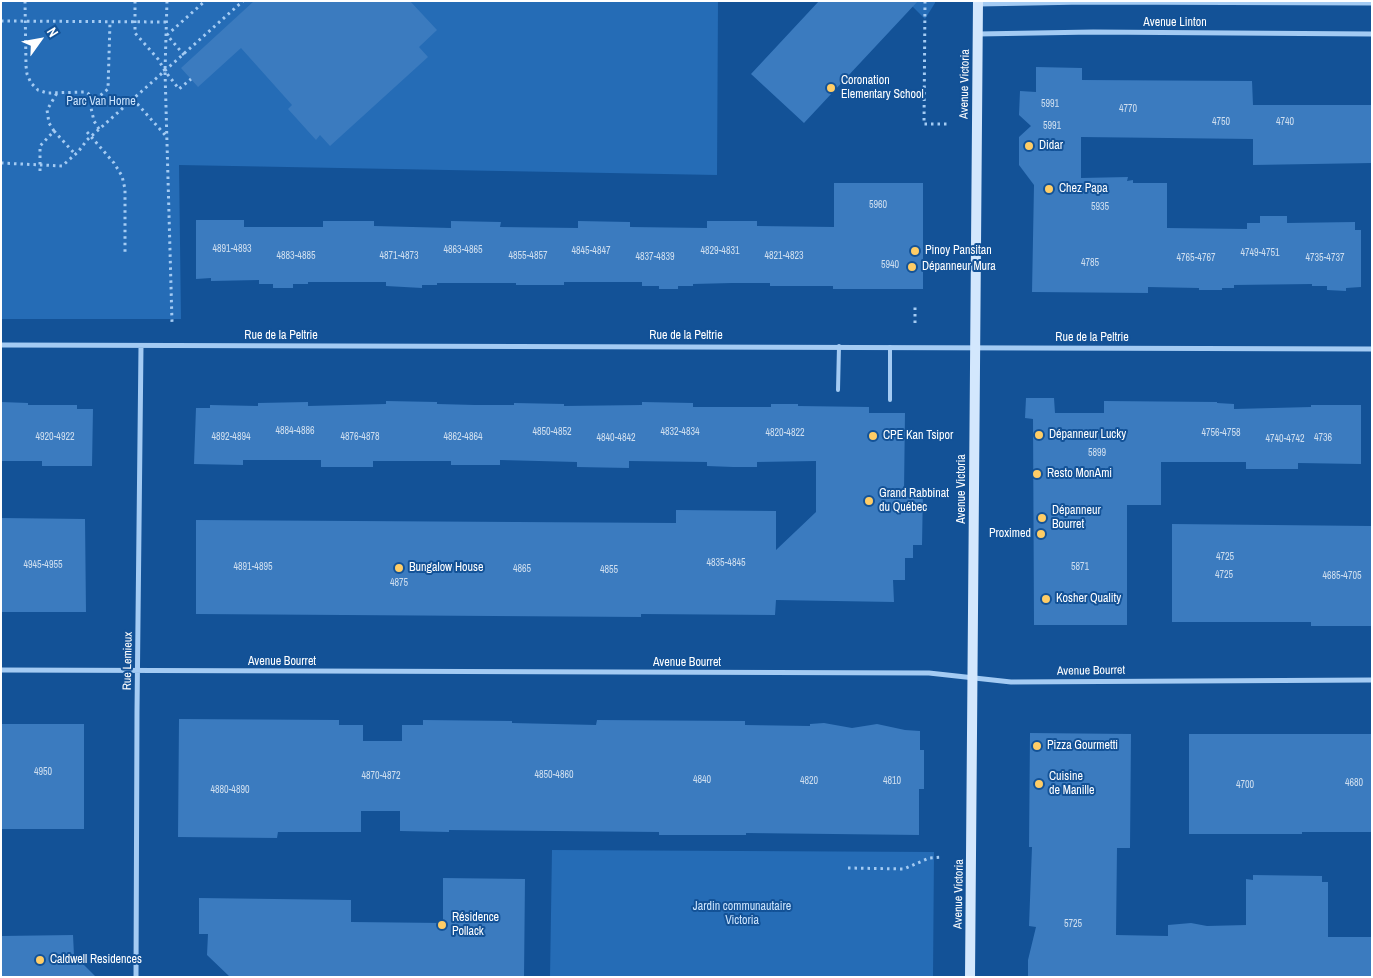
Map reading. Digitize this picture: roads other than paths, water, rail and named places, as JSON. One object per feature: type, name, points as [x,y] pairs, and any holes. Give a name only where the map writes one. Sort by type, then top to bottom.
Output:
[{"type":"street","name":"Avenue Linton","points":[[978,3],[1372,3]]},
{"type":"street","name":"Avenue Victoria","points":[[970,977],[978,3]]},
{"type":"street","name":"Avenue Linton","points":[[978,34],[1093,32],[1372,34]]},
{"type":"street","name":"Rue de la Peltrie","points":[[1,345],[1372,349]]},
{"type":"street","name":"Rue Lemieux","points":[[136,977],[141,346]]},
{"type":"street","name":"Avenue Bourret","points":[[1,670],[929,674],[1011,682],[1372,680]]},
{"type":"lane","points":[[838,390],[839,346]]},
{"type":"lane","points":[[890,347],[890,400]]},
{"type":"place","name":"Coronation Elementary School","points":[[831,88]]},
{"type":"place","name":"Didar","points":[[1029,146]]},
{"type":"place","name":"Chez Papa","points":[[1049,189]]},
{"type":"place","name":"Pinoy Pansitan","points":[[915,251]]},
{"type":"place","name":"Dépanneur Mura","points":[[912,267]]},
{"type":"place","name":"Dépanneur Lucky","points":[[1039,435]]},
{"type":"place","name":"CPE Kan Tsipor","points":[[873,436]]},
{"type":"place","name":"Resto MonAmi","points":[[1037,474]]},
{"type":"place","name":"Grand Rabbinat du Québec","points":[[869,501]]},
{"type":"place","name":"Dépanneur Bourret","points":[[1042,518]]},
{"type":"place","name":"Proximed","points":[[1041,534]]},
{"type":"place","name":"Bungalow House","points":[[399,568]]},
{"type":"place","name":"Kosher Quality","points":[[1046,599]]},
{"type":"place","name":"Pizza Gourmetti","points":[[1037,746]]},
{"type":"place","name":"Cuisine de Manille","points":[[1039,784]]},
{"type":"place","name":"Résidence Pollack","points":[[442,925]]},
{"type":"place","name":"Caldwell Residences","points":[[40,960]]},
{"type":"park label","name":"Parc Van Horne","points":[[101,102]]},
{"type":"park label","name":"Jardin communautaire Victoria","points":[[742,914]]}]
